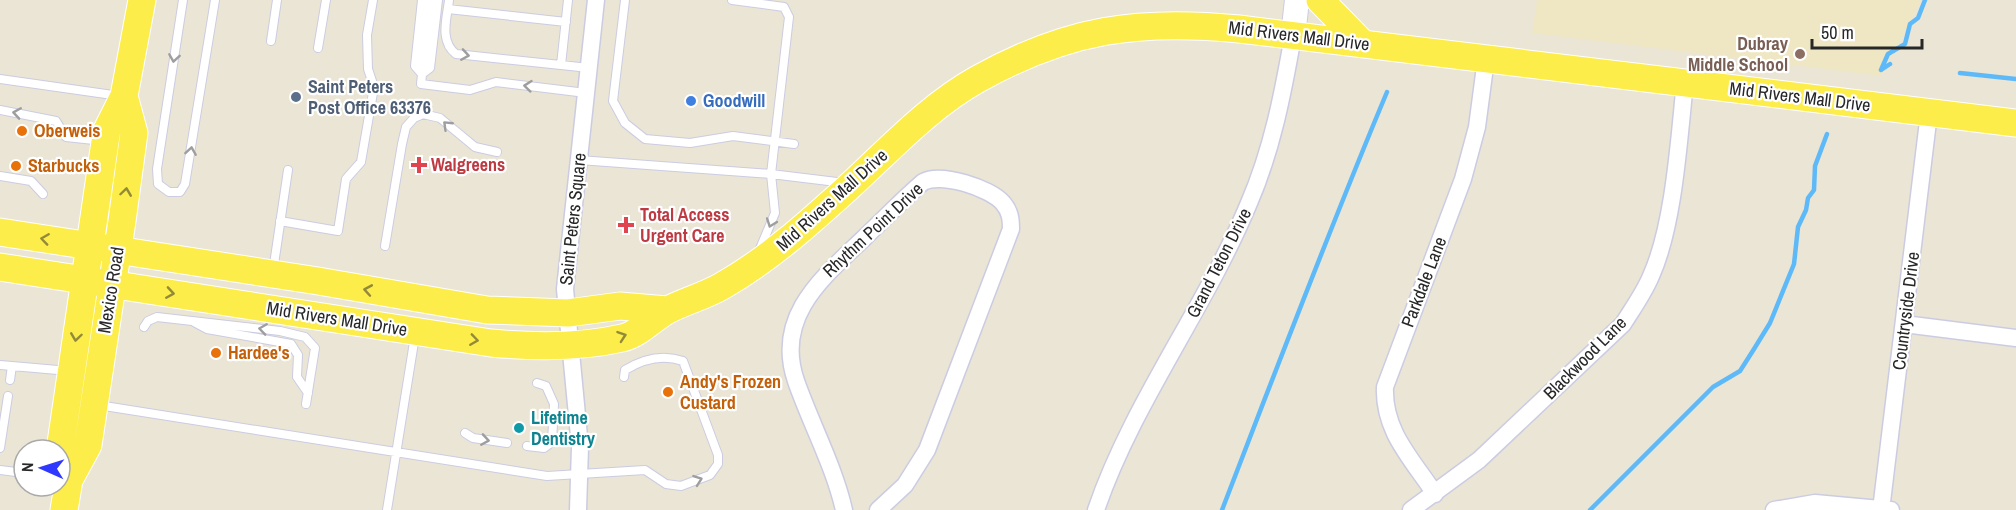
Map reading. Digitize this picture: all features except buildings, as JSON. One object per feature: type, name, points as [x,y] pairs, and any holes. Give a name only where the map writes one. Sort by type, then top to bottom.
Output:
[{"type":"main road","name":"Mexico Road","points":[[61,438],[107,130],[124,96],[142,0]]},
{"type":"main road","points":[[1320,0],[1363,44]]},
{"type":"main road","name":"Mid Rivers Mall Drive","points":[[0,267],[525,346],[571,345],[624,338],[667,310],[719,288],[751,269],[797,233],[944,102],[976,80],[1049,46],[1094,33],[1159,24],[1186,24],[1363,44],[2016,123]]},
{"type":"main road","name":"Mexico Road","points":[[72,468],[88,445],[113,284],[134,133],[124,96]]},
{"type":"main road","name":"Mid Rivers Mall Drive","points":[[0,232],[487,310],[568,313],[620,306],[667,310]]},
{"type":"street","name":"Saint Peters Square","points":[[578,510],[581,476],[565,289],[596,0]]},
{"type":"street","name":"Grand Teton Drive","points":[[1096,510],[1119,452],[1249,205],[1273,134],[1293,36],[1297,0]]},
{"type":"street","name":"Parkdale Lane","points":[[1435,494],[1391,430],[1384,406],[1385,387],[1463,179],[1478,118],[1486,59]]},
{"type":"street","name":"Blackwood Lane","points":[[1412,510],[1479,460],[1615,331],[1640,299],[1652,275],[1660,251],[1674,182],[1685,82]]},
{"type":"street","name":"Countryside Drive","points":[[1885,510],[1929,113]]},
{"type":"street","name":"Rhythm Point Drive","points":[[844,510],[794,374],[792,348],[796,320],[803,303],[819,280],[923,182],[932,178],[946,178],[991,194],[1001,201],[1010,215],[1011,230],[927,450],[905,485],[878,510]]},
{"type":"street","points":[[1904,324],[2016,338]]},
{"type":"street","points":[[1774,510],[1815,503],[1885,510]]},
{"type":"lane","points":[[183,0],[158,169],[158,184],[169,192],[180,192],[185,184],[215,0]]},
{"type":"lane","points":[[271,41],[277,0]]},
{"type":"lane","points":[[318,48],[326,0]]},
{"type":"lane","points":[[280,221],[338,231],[346,179],[361,162],[374,87],[368,69],[368,35],[373,0]]},
{"type":"lane","points":[[422,0],[415,66],[422,74]]},
{"type":"lane","points":[[430,0],[421,84],[475,89],[496,82],[586,93]]},
{"type":"lane","points":[[422,74],[429,69],[438,0]]},
{"type":"lane","points":[[561,65],[568,0]]},
{"type":"lane","points":[[625,0],[613,101],[625,123],[645,138],[690,143],[733,136],[794,144]]},
{"type":"lane","points":[[732,0],[784,7],[789,17],[773,141],[771,174],[775,213],[751,269]]},
{"type":"lane","points":[[566,22],[448,4],[445,38],[450,50],[456,54],[589,68]]},
{"type":"lane","points":[[0,79],[124,96]]},
{"type":"lane","points":[[0,110],[56,121],[66,137],[105,142]]},
{"type":"lane","points":[[384,246],[402,144],[406,127],[414,118],[423,114],[440,118],[475,147],[497,152]]},
{"type":"lane","points":[[579,160],[771,174],[852,184]]},
{"type":"lane","points":[[272,274],[288,170]]},
{"type":"lane","points":[[0,177],[31,181],[43,194]]},
{"type":"lane","points":[[144,327],[148,321],[157,317],[239,325],[305,337],[315,348],[306,404]]},
{"type":"lane","points":[[190,321],[207,329],[291,344],[298,355],[297,377],[308,393]]},
{"type":"lane","points":[[387,510],[416,331]]},
{"type":"lane","points":[[95,405],[547,476],[581,476],[645,470],[666,484],[681,486],[710,475],[718,464],[718,456],[683,361],[669,356],[653,359],[626,370],[624,377]]},
{"type":"lane","points":[[0,365],[71,371]]},
{"type":"lane","points":[[10,380],[12,366]]},
{"type":"lane","points":[[527,446],[544,448],[552,442],[554,404],[546,386],[537,383]]},
{"type":"lane","points":[[0,448],[8,396]]},
{"type":"lane","points":[[465,433],[473,438],[507,443]]},
{"type":"shaded area","name":"Dubray Middle School","points":[[1537,0],[1921,0],[1881,76],[1532,33]]},
{"type":"waterway","points":[[1881,70],[1888,54],[1905,44],[1910,24],[1918,18],[1925,0]]},
{"type":"waterway","points":[[1881,70],[1890,64]]},
{"type":"waterway","points":[[1960,73],[2016,79]]},
{"type":"waterway","points":[[1222,510],[1387,92]]},
{"type":"waterway","points":[[1590,510],[1713,387],[1740,371],[1754,349],[1770,323],[1794,264],[1798,227],[1806,210],[1808,198],[1814,190],[1815,166],[1827,134]]},
{"type":"place","name":"Dubray Middle School","points":[[1800,54]]},
{"type":"place","name":"Saint Peters Post Office 63376","points":[[296,97]]},
{"type":"place","name":"Goodwill","points":[[691,101]]},
{"type":"place","name":"Oberweis","points":[[22,131]]},
{"type":"place","name":"Walgreens","points":[[419,165]]},
{"type":"place","name":"Starbucks","points":[[16,166]]},
{"type":"place","name":"Total Access Urgent Care","points":[[626,225]]},
{"type":"place","name":"Hardee's","points":[[216,353]]},
{"type":"place","name":"Andy's Frozen Custard","points":[[668,392]]},
{"type":"place","name":"Lifetime Dentistry","points":[[519,428]]}]
